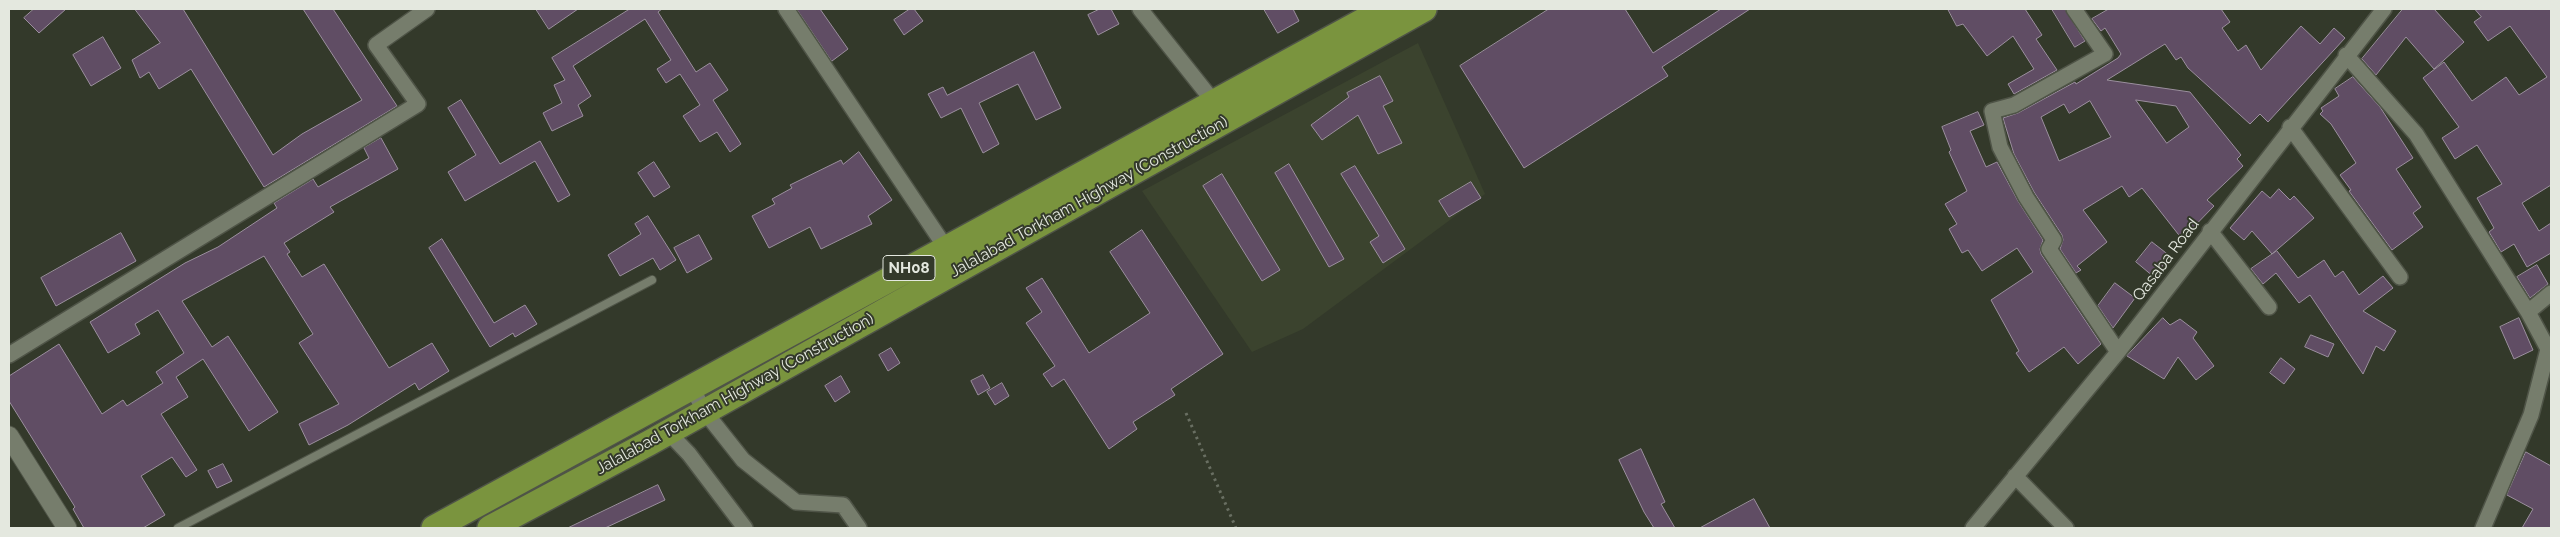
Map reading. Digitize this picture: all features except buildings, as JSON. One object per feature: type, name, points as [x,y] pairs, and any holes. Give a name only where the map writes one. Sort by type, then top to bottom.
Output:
[{"type":"highway","name":"NH08","points":[[434,528],[820,318],[1212,101],[1385,9]]},
{"type":"highway","name":"Jalalabad Torkham Highway (Construction)","points":[[490,528],[705,412],[1424,9]]},
{"type":"highway","points":[[820,318],[832,341]]},
{"type":"street","points":[[9,355],[418,104],[376,45],[427,9]]},
{"type":"street","points":[[786,9],[946,248]]},
{"type":"street","points":[[1140,9],[1212,101]]},
{"type":"street","points":[[2074,9],[2104,54],[2014,105],[1989,112],[2000,147],[2026,197],[2054,240],[2049,249],[2118,352]]},
{"type":"street","name":"Qasaba Road","points":[[1973,528],[2118,352],[2290,127],[2384,9]]},
{"type":"street","points":[[2346,55],[2416,134],[2528,312],[2548,348],[2531,415],[2483,528]]},
{"type":"street","points":[[2290,127],[2400,277]]},
{"type":"street","points":[[2210,231],[2269,307]]},
{"type":"street","points":[[2528,312],[2551,293]]},
{"type":"street","points":[[692,388],[705,412],[742,460],[796,502],[843,505],[859,528]]},
{"type":"street","points":[[668,432],[689,454],[745,528]]},
{"type":"street","points":[[9,436],[67,528]]},
{"type":"street","points":[[2015,476],[2066,528]]},
{"type":"lane","points":[[178,528],[652,280]]},
{"type":"path","points":[[1186,413],[1236,528]]},
{"type":"shaded area","points":[[1418,43],[1485,194],[1303,329],[1252,352],[1142,191]]}]
